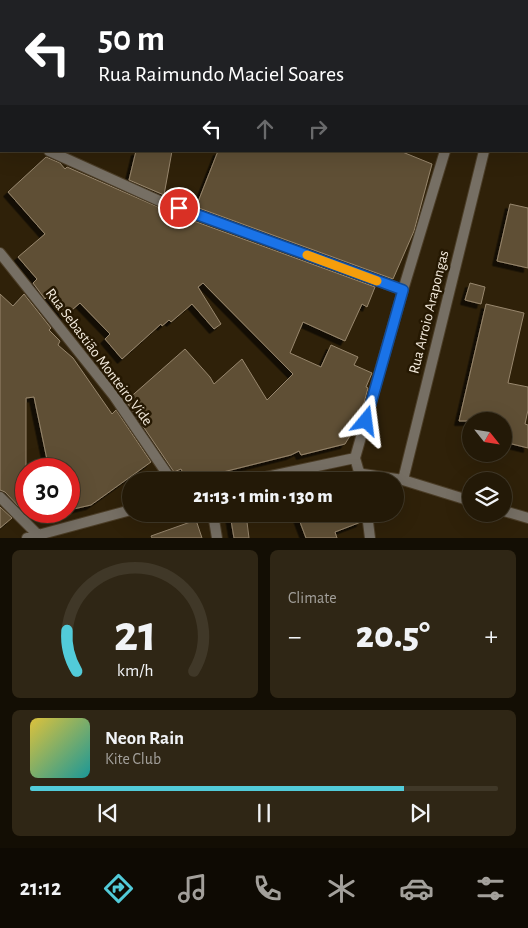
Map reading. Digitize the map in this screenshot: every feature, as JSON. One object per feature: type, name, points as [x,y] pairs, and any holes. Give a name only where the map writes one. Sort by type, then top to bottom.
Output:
[{"type":"street","points":[[50,152],[164,203],[403,290]]},
{"type":"street","points":[[359,472],[355,458],[445,152]]},
{"type":"street","name":"Rua Arroio Arapongas","points":[[404,476],[484,152]]},
{"type":"street","name":"Rua Sebastião Monteiro Vide","points":[[0,253],[114,396],[166,472]]},
{"type":"street","points":[[289,472],[355,458]]},
{"type":"street","points":[[404,480],[462,498]]},
{"type":"street","points":[[0,497],[38,535]]},
{"type":"street","points":[[27,538],[122,512]]},
{"type":"street","points":[[512,513],[528,518]]},
{"type":"street","points":[[214,522],[217,538]]},
{"type":"street","points":[[368,522],[370,538]]},
{"type":"building","points":[[136,152],[172,152],[164,195],[129,180]]},
{"type":"building","points":[[218,152],[402,152],[432,164],[414,231],[393,279],[196,207]]},
{"type":"building","points":[[46,157],[60,163],[65,169],[67,167],[190,221],[375,287],[367,307],[362,304],[345,341],[303,322],[290,353],[321,367],[331,345],[358,357],[354,365],[372,373],[366,387],[368,388],[363,407],[353,431],[345,444],[301,455],[299,451],[291,455],[223,472],[182,472],[181,469],[174,472],[126,401],[185,349],[214,384],[242,359],[267,400],[293,374],[203,283],[198,287],[221,324],[214,329],[192,304],[171,322],[169,320],[162,326],[161,324],[122,359],[105,339],[110,334],[80,303],[65,316],[47,297],[45,299],[33,283],[37,279],[18,257],[45,234],[8,192]]},
{"type":"building","points":[[510,204],[528,208],[528,268],[497,261]]},
{"type":"building","points":[[470,283],[485,287],[481,304],[465,300]]},
{"type":"building","points":[[0,294],[13,306],[24,294],[51,328],[49,330],[60,341],[58,345],[73,358],[112,414],[116,410],[151,462],[137,472],[122,472],[122,483],[91,505],[80,508],[80,458],[47,458],[34,397],[26,398],[26,458],[15,458],[15,503],[5,492],[0,490]]},
{"type":"building","points":[[486,304],[524,313],[508,383],[528,387],[528,410],[525,424],[528,425],[528,448],[512,444],[512,412],[462,412],[462,421],[459,421]]},
{"type":"building","points":[[0,507],[12,518],[0,528]]},
{"type":"building","points":[[190,522],[197,522],[202,538],[152,538],[151,536]]},
{"type":"building","points":[[231,522],[247,522],[249,538],[234,538]]},
{"type":"building","points":[[300,522],[361,522],[335,532],[337,538],[306,538]]},
{"type":"slow traffic","points":[[307,255],[377,281]]},
{"type":"route","points":[[179,208],[403,290],[366,421]]}]
